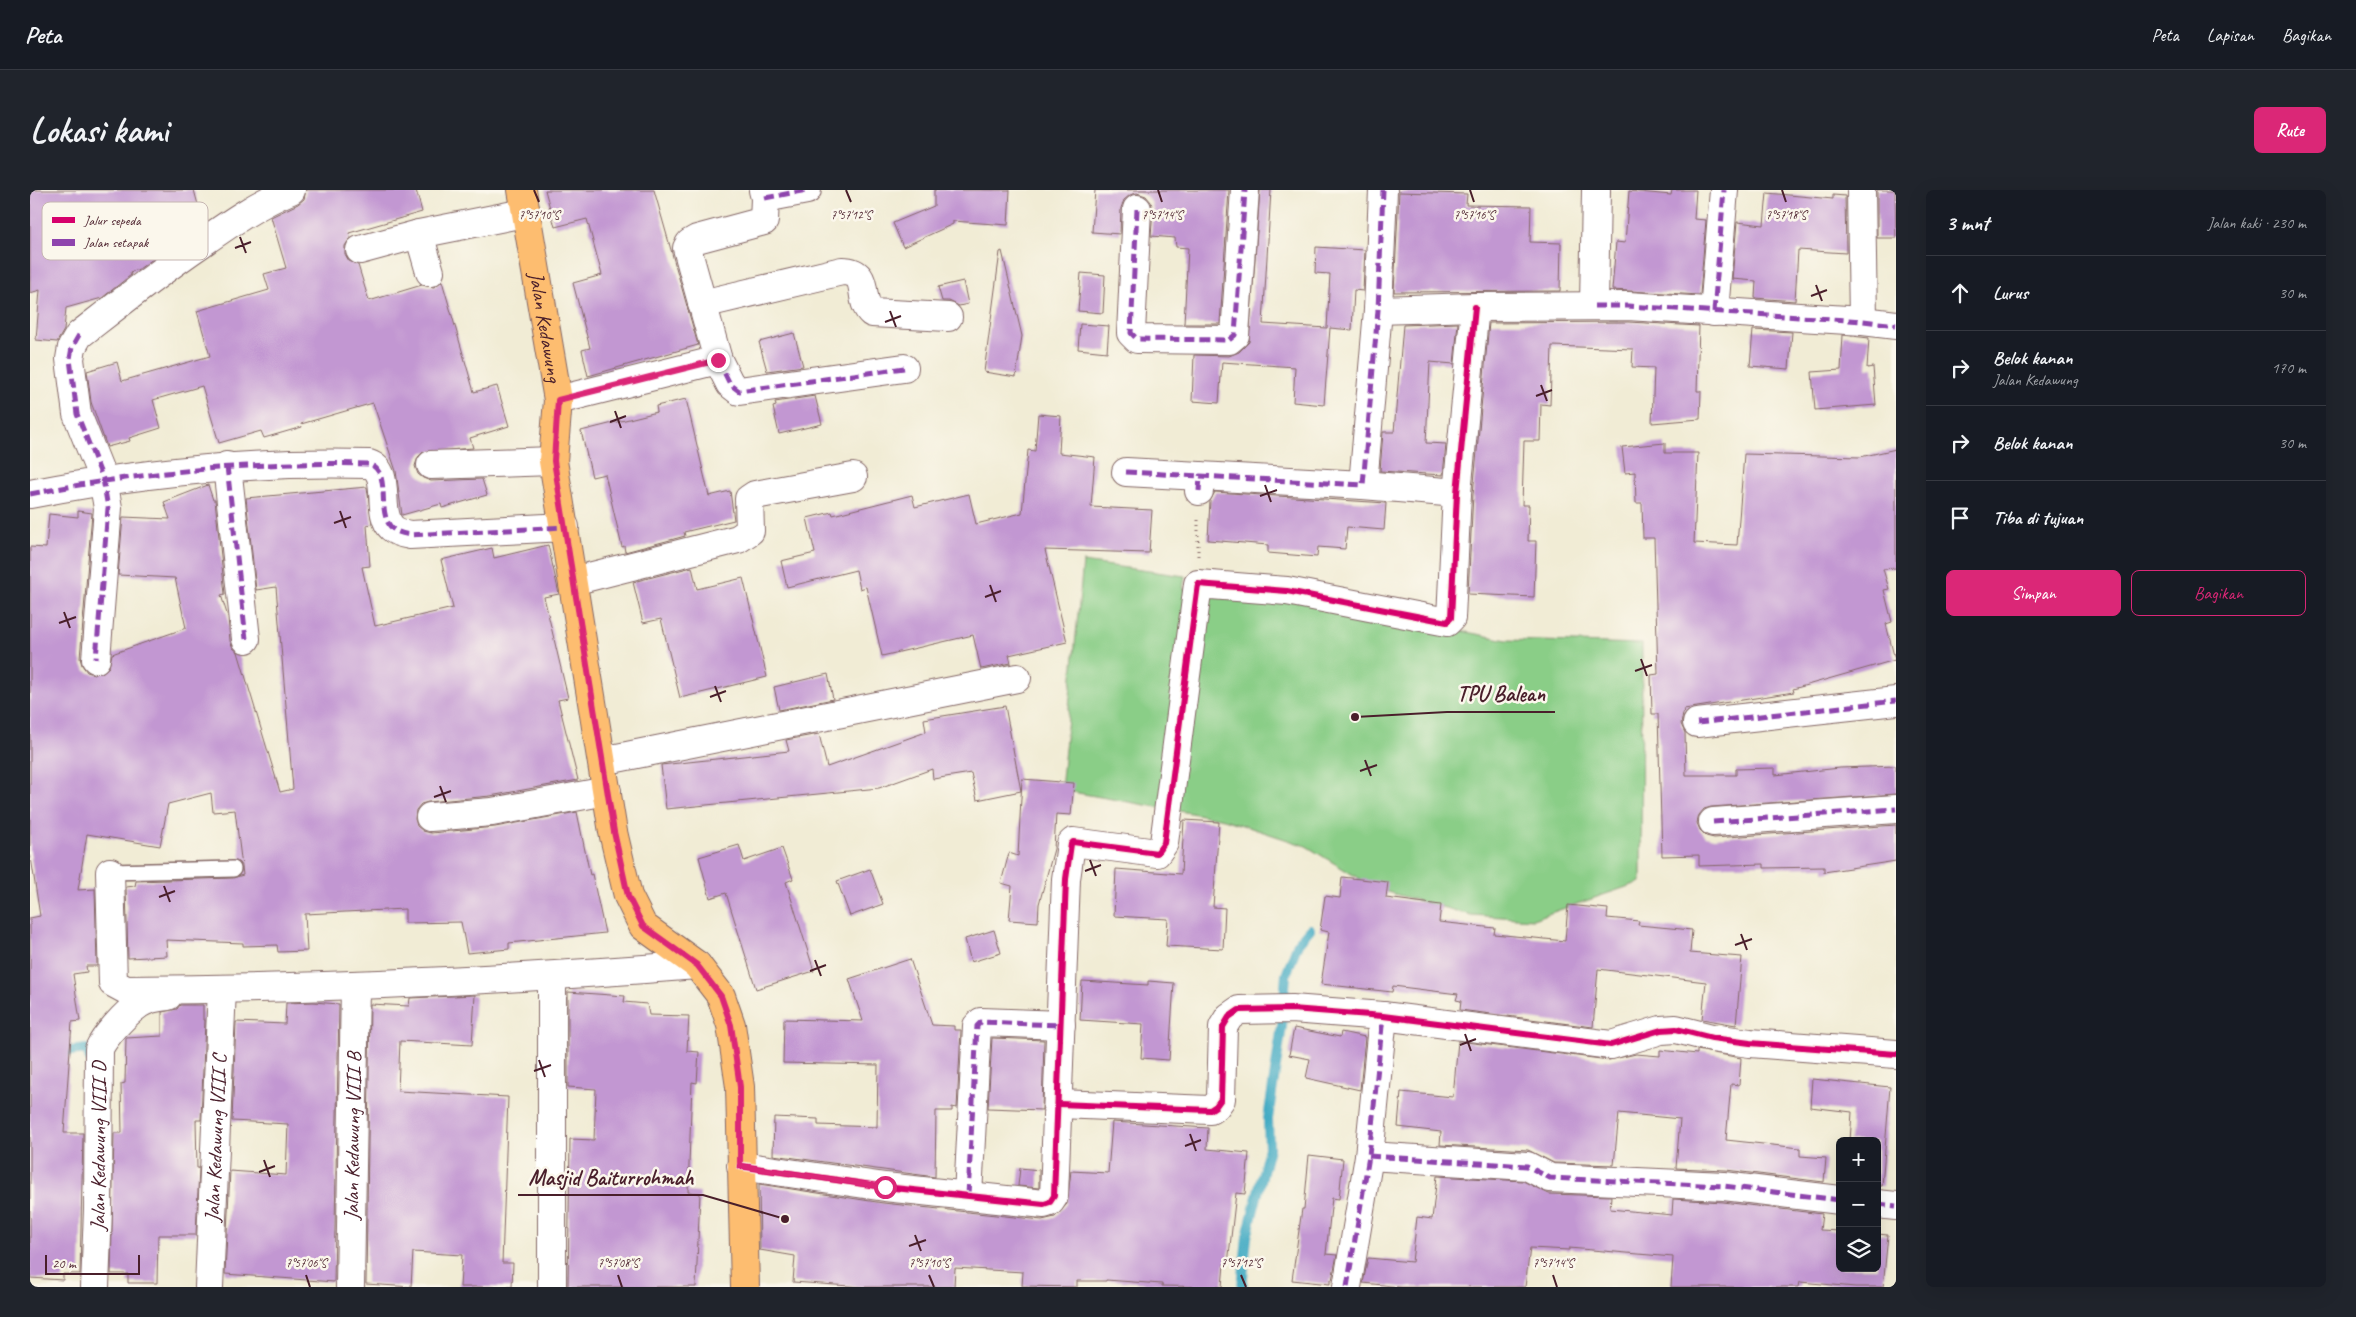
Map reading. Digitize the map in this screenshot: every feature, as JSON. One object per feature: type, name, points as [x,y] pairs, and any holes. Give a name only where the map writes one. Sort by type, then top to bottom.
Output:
[{"type":"main road","name":"Jalan Kedawung","points":[[523,202],[558,400],[554,461],[607,791],[628,896],[643,926],[697,965],[721,996],[731,1025],[740,1087],[740,1166],[745,1287]]},
{"type":"street","points":[[208,239],[262,202],[291,190]]},
{"type":"street","points":[[807,190],[764,194],[764,221],[690,243],[687,248],[718,360],[730,384],[739,390],[904,368]]},
{"type":"street","points":[[1136,210],[1131,333],[1137,338],[1229,340],[1235,335],[1245,190]]},
{"type":"street","points":[[1363,485],[1378,310],[1383,190]]},
{"type":"street","points":[[1594,306],[1596,190]]},
{"type":"street","points":[[1714,312],[1724,190]]},
{"type":"street","points":[[1861,190],[1864,321]]},
{"type":"street","points":[[360,250],[523,202]]},
{"type":"street","points":[[419,234],[430,272]]},
{"type":"street","points":[[96,659],[108,508],[103,479],[77,414],[70,359],[72,347],[79,335],[178,260]]},
{"type":"street","points":[[702,304],[842,271],[849,271],[856,274],[860,279],[867,306],[872,313],[948,317]]},
{"type":"street","points":[[1378,310],[1628,306],[1864,321],[1896,325]]},
{"type":"street","points":[[740,1166],[885,1187],[1044,1204],[1050,1202],[1054,1196],[1059,1104],[1066,879],[1071,844],[1073,842],[1156,853],[1164,843],[1198,584],[1302,594],[1447,622],[1451,618],[1453,608],[1457,493],[1475,307]]},
{"type":"street","points":[[558,400],[718,360]]},
{"type":"street","points":[[430,465],[554,461]]},
{"type":"street","points":[[30,494],[103,479],[227,466],[353,463],[376,466],[380,472],[385,515],[391,527],[410,535],[565,527]]},
{"type":"street","points":[[227,466],[246,639]]},
{"type":"street","points":[[1126,472],[1199,484],[1363,485],[1457,493]]},
{"type":"street","points":[[573,581],[738,539],[750,532],[748,507],[749,499],[754,495],[853,477]]},
{"type":"street","points":[[602,761],[1017,678]]},
{"type":"street","points":[[1697,723],[1896,700]]},
{"type":"street","points":[[430,817],[492,812],[607,791]]},
{"type":"street","points":[[1713,822],[1896,809]]},
{"type":"street","points":[[110,872],[113,983],[126,990],[355,985],[552,976],[697,965]]},
{"type":"street","points":[[552,976],[552,1287]]},
{"type":"street","name":"Jalan Kedawung VIII B","points":[[350,1287],[355,985]]},
{"type":"street","name":"Jalan Kedawung VIII D","points":[[95,1287],[98,1210],[99,1049],[102,1041],[138,1005],[155,997],[200,994],[216,989]]},
{"type":"street","name":"Jalan Kedawung VIII C","points":[[209,1287],[216,989]]},
{"type":"street","points":[[1059,1104],[1210,1110],[1221,1099],[1224,1026],[1229,1017],[1239,1010],[1281,1009],[1384,1016],[1610,1044],[1628,1041],[1661,1030],[1676,1029],[1712,1038],[1750,1043],[1896,1054]]},
{"type":"street","points":[[1347,1287],[1369,1156],[1384,1016]]},
{"type":"street","points":[[968,1195],[978,1026],[980,1022],[1061,1025]]},
{"type":"street","points":[[1369,1156],[1527,1166],[1550,1178],[1724,1186],[1836,1200]]},
{"type":"street","points":[[1881,1204],[1896,1206]]},
{"type":"lane","points":[[110,872],[233,868]]},
{"type":"path","points":[[1198,584],[1199,484]]},
{"type":"green space","points":[[1083,562],[1185,576],[1183,589],[1308,601],[1507,640],[1642,644],[1641,882],[1533,919],[1471,915],[1376,889],[1306,846],[1224,819],[1061,790]]},
{"type":"building","points":[[30,190],[194,190],[197,202],[42,202],[42,260],[152,260],[139,269],[130,272],[131,275],[102,298],[66,308],[64,330],[57,342],[36,340],[40,290],[30,293]]},
{"type":"building","points":[[306,190],[416,190],[422,212],[349,233],[350,238],[345,246],[345,254],[349,261],[358,265],[369,301],[422,285],[434,287],[442,281],[474,392],[497,386],[509,426],[470,438],[473,448],[423,452],[418,457],[415,466],[418,474],[431,481],[482,479],[487,495],[442,508],[441,504],[402,515],[396,471],[373,403],[301,424],[302,427],[264,438],[261,431],[219,443],[202,386],[153,400],[161,428],[129,438],[130,441],[107,447],[91,402],[87,371],[117,362],[122,381],[210,356],[197,311],[269,290],[264,274],[286,268],[271,217],[298,204],[304,199]]},
{"type":"building","points":[[545,190],[654,190],[698,345],[588,376],[582,350],[590,348],[573,283],[602,275],[587,219],[555,227]]},
{"type":"building","points":[[934,190],[1010,190],[1008,225],[953,221],[953,224],[903,247],[893,223],[934,206]]},
{"type":"building","points":[[1095,190],[1229,190],[1220,324],[1184,324],[1188,248],[1176,247],[1175,238],[1151,236],[1153,209],[1151,202],[1146,196],[1137,193],[1130,195],[1124,200],[1121,208],[1120,234],[1092,232]]},
{"type":"building","points":[[1260,190],[1271,190],[1263,324],[1327,328],[1330,274],[1315,273],[1316,247],[1365,250],[1363,291],[1354,290],[1352,330],[1330,328],[1324,405],[1293,402],[1295,367],[1222,362],[1219,403],[1192,401],[1194,355],[1229,356],[1239,352],[1249,342]]},
{"type":"building","points":[[1672,190],[1696,190],[1694,219],[1706,220],[1700,295],[1612,290],[1616,242],[1625,243],[1629,191],[1671,195]]},
{"type":"building","points":[[1877,190],[1895,190],[1896,238],[1877,238]]},
{"type":"building","points":[[1399,192],[1467,194],[1466,205],[1531,206],[1530,242],[1561,243],[1560,291],[1394,292]]},
{"type":"building","points":[[1767,193],[1833,199],[1833,195],[1845,196],[1846,253],[1798,250],[1795,301],[1755,298],[1756,281],[1732,279],[1737,222],[1764,225]]},
{"type":"building","points":[[1002,251],[1022,336],[1016,377],[984,372],[1000,252]]},
{"type":"building","points":[[1081,273],[1105,275],[1103,313],[1078,311]]},
{"type":"building","points":[[963,281],[968,304],[959,306],[949,301],[942,301],[938,287]]},
{"type":"building","points":[[1628,322],[1699,326],[1697,391],[1701,391],[1700,419],[1652,423],[1654,368],[1632,367],[1633,349],[1552,346],[1550,405],[1541,404],[1540,441],[1524,441],[1522,505],[1529,505],[1528,541],[1536,541],[1534,597],[1468,594],[1473,494],[1489,323]]},
{"type":"building","points":[[1458,323],[1454,364],[1430,362],[1426,443],[1446,444],[1443,475],[1380,471],[1383,432],[1394,432],[1403,325]]},
{"type":"building","points":[[1080,324],[1109,326],[1107,352],[1078,349]]},
{"type":"building","points":[[1753,330],[1792,332],[1789,369],[1750,366]]},
{"type":"building","points":[[794,333],[803,366],[767,371],[759,342]]},
{"type":"building","points":[[1843,335],[1869,338],[1867,368],[1873,367],[1876,405],[1815,410],[1812,372],[1841,370]]},
{"type":"building","points":[[815,396],[822,424],[779,434],[773,407],[776,406],[775,402]]},
{"type":"building","points":[[686,399],[709,496],[730,491],[734,520],[684,532],[685,536],[625,552],[624,546],[622,547],[605,474],[592,477],[581,431],[657,412],[656,406]]},
{"type":"building","points":[[1038,414],[1061,416],[1059,453],[1095,457],[1091,507],[1152,510],[1149,553],[1045,550],[1067,642],[1009,655],[1011,663],[981,669],[973,635],[882,656],[866,587],[860,589],[856,570],[787,587],[781,561],[815,553],[807,518],[832,512],[833,515],[912,495],[915,507],[969,494],[976,524],[1022,513],[1028,450],[1035,451]]},
{"type":"building","points":[[1665,443],[1665,453],[1698,453],[1694,543],[1737,545],[1744,454],[1860,457],[1896,449],[1896,568],[1883,569],[1889,589],[1884,590],[1892,622],[1886,624],[1895,660],[1793,689],[1794,692],[1684,709],[1681,724],[1685,733],[1686,775],[1736,775],[1736,769],[1775,768],[1775,775],[1840,768],[1896,766],[1896,794],[1711,807],[1704,809],[1699,815],[1697,823],[1700,830],[1706,836],[1714,838],[1896,825],[1896,861],[1824,872],[1824,867],[1764,868],[1764,864],[1699,866],[1699,855],[1662,856],[1658,714],[1652,714],[1651,675],[1658,674],[1654,538],[1643,538],[1642,503],[1636,503],[1635,472],[1625,473],[1622,447]]},
{"type":"building","points":[[208,485],[213,500],[215,500],[225,594],[221,595],[228,617],[230,641],[233,648],[238,652],[280,792],[293,789],[276,587],[256,590],[246,498],[367,487],[372,524],[367,525],[370,566],[362,567],[375,626],[453,608],[441,560],[492,548],[494,558],[548,545],[559,594],[544,597],[568,698],[558,700],[578,780],[490,796],[428,802],[421,804],[416,810],[415,819],[417,826],[423,831],[431,833],[495,827],[577,812],[590,875],[592,874],[605,933],[509,943],[509,949],[467,953],[461,922],[405,923],[405,909],[305,914],[307,951],[278,952],[277,945],[243,946],[243,943],[166,940],[167,956],[128,958],[126,887],[135,886],[136,881],[233,878],[243,875],[235,810],[213,812],[211,793],[168,804],[160,846],[87,834],[78,890],[95,889],[97,966],[86,966],[87,972],[73,974],[80,1021],[72,1022],[64,1133],[83,1133],[80,1274],[63,1274],[63,1280],[30,1278],[30,918],[40,916],[30,851],[30,547],[46,548],[49,514],[78,517],[78,511],[92,513],[80,658],[87,672],[94,674],[102,673],[109,667],[112,654],[186,628],[175,578],[118,575],[123,517],[170,519],[164,502]]},
{"type":"building","points":[[1215,492],[1386,503],[1384,530],[1347,527],[1345,549],[1318,547],[1317,557],[1268,553],[1268,545],[1208,540],[1210,501]]},
{"type":"building","points":[[692,567],[697,589],[743,578],[767,677],[680,698],[661,619],[643,623],[633,582]]},
{"type":"building","points":[[828,674],[833,699],[779,710],[774,687]]},
{"type":"building","points":[[1005,706],[1021,791],[977,800],[971,773],[933,779],[932,769],[879,788],[666,809],[661,765],[789,751],[786,740],[819,734],[827,767],[926,732],[924,719]]},
{"type":"building","points":[[1022,779],[1074,783],[1071,815],[1056,814],[1054,849],[1039,904],[1038,922],[1009,920],[1012,886],[1001,883],[1009,853],[1018,856]]},
{"type":"building","points":[[1184,820],[1219,822],[1213,907],[1225,908],[1223,949],[1166,946],[1168,919],[1114,916],[1116,869],[1181,874]]},
{"type":"building","points":[[739,845],[744,861],[782,848],[793,879],[786,882],[814,971],[756,989],[726,893],[710,898],[699,857]]},
{"type":"building","points":[[870,869],[883,904],[850,916],[837,881]]},
{"type":"building","points":[[1342,877],[1388,882],[1386,898],[1441,905],[1439,922],[1495,928],[1494,934],[1565,941],[1568,905],[1608,909],[1607,918],[1639,921],[1638,925],[1692,930],[1690,953],[1742,957],[1736,1025],[1702,1019],[1706,982],[1598,969],[1593,1027],[1460,1010],[1461,1001],[1456,1000],[1458,994],[1393,986],[1392,992],[1321,984],[1329,932],[1320,930],[1325,896],[1340,898]]},
{"type":"building","points":[[994,930],[1001,953],[971,962],[965,939]]},
{"type":"building","points":[[910,959],[932,1025],[954,1026],[954,1030],[961,1030],[957,1108],[952,1107],[952,1111],[936,1111],[935,1177],[773,1155],[774,1117],[818,1119],[818,1125],[877,1127],[878,1065],[783,1063],[784,1019],[863,1021],[849,979]]},
{"type":"building","points":[[1082,981],[1148,985],[1148,981],[1174,983],[1169,1060],[1141,1058],[1143,1024],[1080,1020]]},
{"type":"building","points":[[568,992],[625,996],[624,1002],[647,1004],[649,1015],[689,1016],[687,1051],[699,1052],[697,1083],[692,1082],[688,1192],[700,1193],[696,1287],[568,1287],[570,1139],[594,1140],[596,1089],[568,1087]]},
{"type":"building","points":[[475,995],[472,1045],[400,1041],[398,1091],[508,1097],[502,1263],[513,1263],[512,1287],[460,1287],[462,1255],[413,1252],[411,1287],[366,1284],[370,1004],[409,1006],[410,998]]},
{"type":"building","points":[[313,1002],[339,1004],[334,1282],[225,1274],[230,1171],[286,1175],[288,1124],[232,1121],[236,1022],[285,1024],[286,1003]]},
{"type":"building","points":[[180,1005],[203,1005],[203,1020],[205,1020],[201,1120],[196,1120],[197,1168],[199,1168],[196,1235],[158,1235],[157,1283],[128,1283],[128,1274],[111,1274],[114,1133],[122,1133],[121,1084],[125,1083],[126,1038],[162,1036],[162,1012],[177,1009]]},
{"type":"building","points":[[1294,1028],[1340,1037],[1341,1032],[1365,1037],[1360,1090],[1306,1078],[1310,1059],[1289,1055]]},
{"type":"building","points":[[992,1038],[1044,1040],[1042,1110],[988,1108]]},
{"type":"building","points":[[1458,1041],[1609,1060],[1636,1054],[1660,1056],[1660,1050],[1697,1054],[1697,1050],[1741,1058],[1739,1085],[1731,1084],[1726,1140],[1800,1148],[1800,1156],[1826,1158],[1824,1182],[1726,1170],[1676,1168],[1680,1119],[1619,1113],[1614,1165],[1554,1163],[1528,1150],[1440,1145],[1441,1132],[1398,1127],[1401,1092],[1453,1097]]},
{"type":"building","points":[[1812,1079],[1890,1087],[1882,1186],[1881,1137],[1850,1137],[1852,1112],[1810,1107]]},
{"type":"building","points":[[1112,1122],[1208,1128],[1207,1149],[1249,1153],[1245,1194],[1236,1193],[1228,1264],[1224,1264],[1222,1287],[1162,1286],[1162,1284],[1106,1280],[1077,1281],[1077,1287],[1022,1286],[1023,1272],[955,1268],[954,1287],[864,1287],[793,1282],[795,1256],[760,1250],[759,1184],[883,1203],[1042,1220],[1055,1217],[1067,1204],[1071,1171],[1108,1173]]},
{"type":"building","points":[[1309,1155],[1343,1159],[1339,1199],[1332,1198],[1326,1254],[1337,1255],[1330,1284],[1292,1280],[1302,1209],[1304,1209]]},
{"type":"building","points":[[1020,1168],[1039,1170],[1039,1188],[1018,1186]]},
{"type":"building","points":[[1437,1176],[1523,1181],[1549,1194],[1611,1196],[1610,1209],[1672,1215],[1673,1199],[1723,1202],[1822,1214],[1820,1230],[1836,1231],[1836,1272],[1881,1272],[1881,1234],[1888,1235],[1883,1287],[1855,1287],[1800,1282],[1799,1287],[1671,1287],[1673,1257],[1569,1248],[1569,1250],[1530,1248],[1525,1287],[1402,1287],[1363,1283],[1368,1258],[1412,1262],[1417,1217],[1432,1219]]},
{"type":"waterway","points":[[1242,1287],[1247,1237],[1269,1148],[1268,1119],[1282,1026],[1286,975],[1298,943],[1310,929]]},
{"type":"waterway","points":[[30,1056],[87,1049],[90,1059]]},
{"type":"marked path","points":[[765,198],[807,190]]},
{"type":"marked path","points":[[1137,209],[1131,333],[1137,339],[1229,340],[1235,335],[1245,190]]},
{"type":"marked path","points":[[1199,491],[1200,476],[1363,485],[1378,310],[1383,190]]},
{"type":"marked path","points":[[1714,312],[1724,190]]},
{"type":"marked path","points":[[1594,306],[1628,306],[1863,321],[1896,325]]},
{"type":"marked path","points":[[79,335],[72,347],[70,359],[77,414],[103,479],[108,508],[96,659]]},
{"type":"marked path","points":[[718,360],[730,384],[739,391],[904,368]]},
{"type":"marked path","points":[[30,494],[156,474],[241,466],[369,464],[376,468],[380,475],[387,521],[392,528],[400,533],[410,535],[565,527]]},
{"type":"marked path","points":[[227,466],[246,639]]},
{"type":"marked path","points":[[1126,472],[1200,476]]},
{"type":"marked path","points":[[1697,723],[1896,701]]},
{"type":"marked path","points":[[1713,822],[1896,809]]},
{"type":"marked path","points":[[1347,1287],[1369,1156],[1383,1016]]},
{"type":"marked path","points":[[968,1195],[977,1026],[981,1022],[1061,1025]]},
{"type":"marked path","points":[[1369,1156],[1527,1166],[1550,1178],[1724,1186],[1836,1200]]},
{"type":"marked path","points":[[1881,1204],[1896,1206]]},
{"type":"cycle path","points":[[741,1166],[885,1187],[1044,1204],[1050,1202],[1054,1196],[1066,879],[1071,844],[1073,842],[1157,853],[1164,843],[1198,584],[1287,591],[1447,622],[1451,618],[1457,493],[1475,307]]},
{"type":"cycle path","points":[[1059,1104],[1210,1110],[1221,1099],[1223,1027],[1229,1017],[1239,1010],[1292,1009],[1383,1016],[1611,1045],[1661,1030],[1676,1029],[1712,1038],[1750,1043],[1896,1054]]},
{"type":"place","name":"TPU Balean","points":[[1355,717]]},
{"type":"place","name":"Masjid Baiturrohmah","points":[[785,1219]]},
{"type":"route","points":[[718,360],[558,400],[554,461],[614,832],[628,896],[643,926],[697,965],[721,996],[731,1025],[740,1087],[740,1166],[885,1187]]}]
